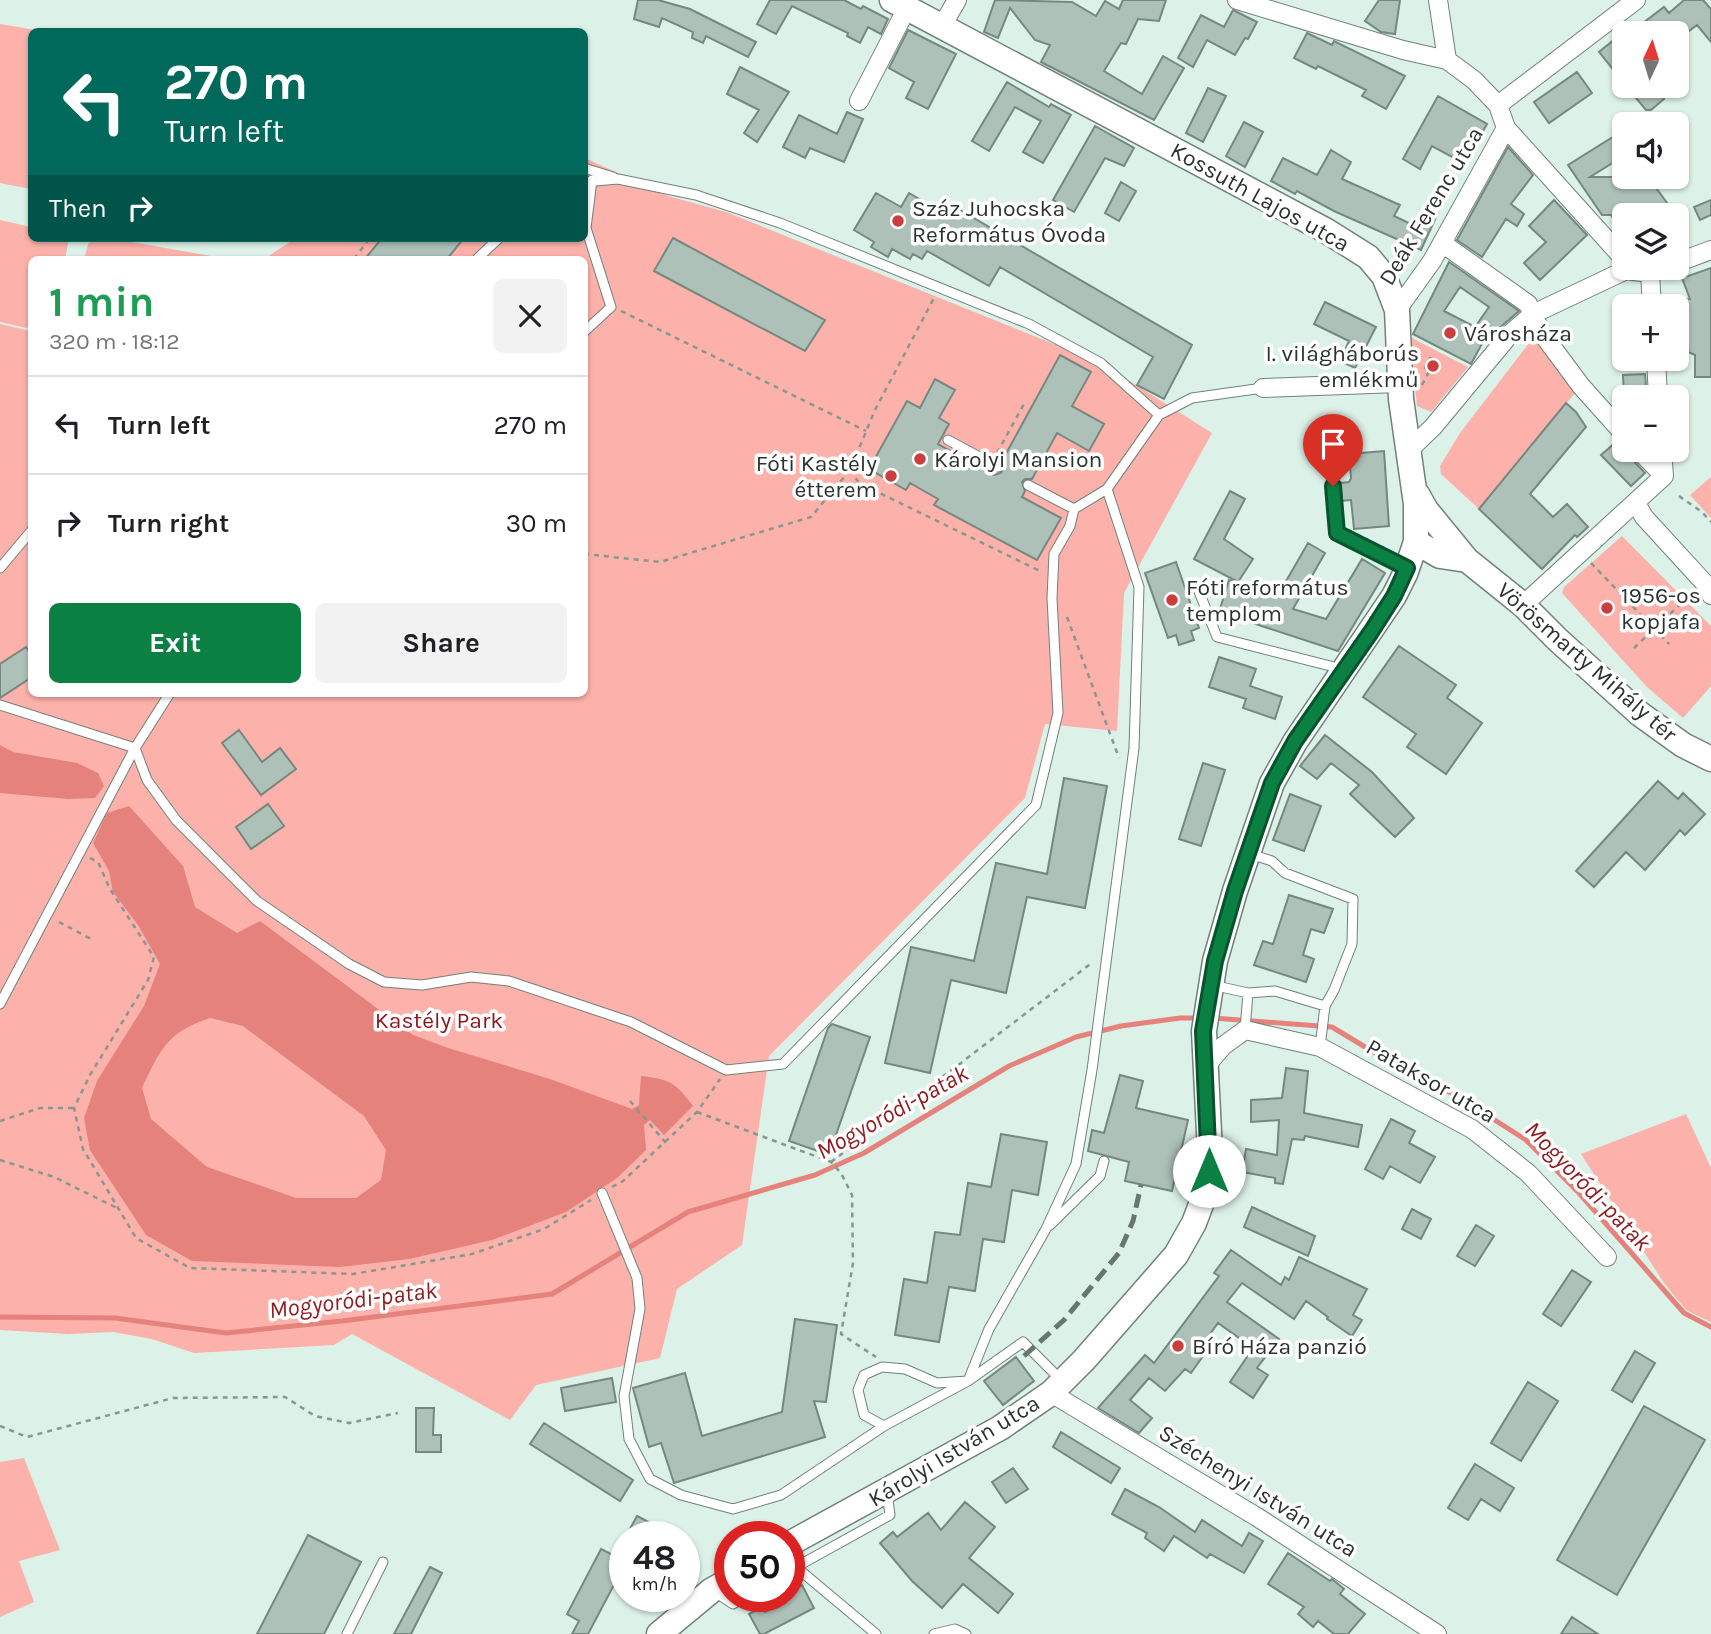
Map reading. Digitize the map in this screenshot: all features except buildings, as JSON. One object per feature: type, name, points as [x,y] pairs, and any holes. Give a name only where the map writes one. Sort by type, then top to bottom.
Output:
[{"type":"main road","name":"Kossuth Lajos utca","points":[[899,4],[1325,230],[1368,257],[1384,276],[1397,310],[1399,383],[1415,490],[1416,542]]},
{"type":"main road","name":"Vörösmarty Mihály tér","points":[[1415,490],[1455,555]]},
{"type":"main road","name":"Vörösmarty Mihály tér","points":[[1416,542],[1435,536],[1455,555],[1523,605],[1640,714],[1683,745],[1711,759]]},
{"type":"main road","name":"Károlyi István utca","points":[[805,1551],[886,1492],[1000,1429],[1057,1387],[1176,1255],[1194,1223],[1208,1186],[1204,1068],[1207,1007],[1218,949],[1248,853],[1272,783],[1295,741],[1371,632],[1406,571],[1416,542]]},
{"type":"main road","points":[[1406,571],[1455,555]]},
{"type":"main road","points":[[659,1634],[714,1591]]},
{"type":"street","points":[[942,26],[957,0]]},
{"type":"street","points":[[1237,0],[1403,50],[1447,60],[1474,80],[1498,105],[1506,128],[1612,251]]},
{"type":"street","points":[[1438,0],[1447,60]]},
{"type":"street","points":[[1498,105],[1636,0]]},
{"type":"street","points":[[859,100],[899,4]]},
{"type":"street","name":"Deák Ferenc utca","points":[[1397,310],[1442,243],[1506,128]]},
{"type":"street","points":[[1442,243],[1528,304],[1541,332],[1612,420]]},
{"type":"street","points":[[1689,258],[1711,250]]},
{"type":"street","points":[[1408,451],[1433,427],[1511,333],[1533,314],[1612,273]]},
{"type":"street","points":[[1262,388],[1399,383]]},
{"type":"street","points":[[1651,462],[1664,476]]},
{"type":"street","points":[[1663,462],[1664,476]]},
{"type":"street","points":[[1523,605],[1664,476]]},
{"type":"street","points":[[1636,503],[1644,517],[1707,588]]},
{"type":"street","points":[[1204,1068],[1223,1046],[1246,1028]]},
{"type":"street","name":"Pataksor utca","points":[[1246,1028],[1321,1042],[1472,1129],[1528,1173],[1608,1257]]},
{"type":"street","name":"Széchenyi István utca","points":[[1057,1387],[1437,1634]]},
{"type":"lane","points":[[588,169],[618,179],[696,195],[780,223],[1029,324],[1101,363],[1159,415]]},
{"type":"lane","points":[[588,181],[618,179]]},
{"type":"lane","points":[[588,234],[611,307],[588,328]]},
{"type":"lane","points":[[480,256],[495,242]]},
{"type":"lane","points":[[135,748],[146,780],[176,820],[257,901],[349,964],[384,982],[422,985],[471,977],[509,981],[631,1022],[726,1070],[783,1064],[1036,805],[1058,713],[1054,554],[1070,526],[1074,509],[1107,489],[1159,415],[1192,398],[1262,388]]},
{"type":"lane","points":[[948,440],[995,466]]},
{"type":"lane","points":[[1330,463],[1337,533],[1406,571]]},
{"type":"lane","points":[[1028,485],[1074,509]]},
{"type":"lane","points":[[968,1381],[989,1329],[1046,1228],[1076,1164],[1100,1020],[1134,748],[1139,587],[1107,489]]},
{"type":"lane","points":[[0,568],[28,535]]},
{"type":"lane","points":[[1198,589],[1217,637],[1344,669]]},
{"type":"lane","points":[[0,1004],[135,748],[167,697]]},
{"type":"lane","points":[[0,705],[135,748]]},
{"type":"lane","points":[[1248,853],[1272,861],[1285,873],[1353,899],[1352,944],[1324,1011],[1321,1042]]},
{"type":"lane","points":[[1207,1007],[1248,993],[1275,991],[1324,1011]]},
{"type":"lane","points":[[1246,1028],[1248,993]]},
{"type":"lane","points":[[1046,1228],[1100,1176],[1104,1161]]},
{"type":"lane","points":[[602,1193],[637,1278],[640,1309],[624,1396],[629,1438],[650,1479],[681,1495],[733,1509],[781,1495],[884,1426],[968,1381],[1023,1342],[1057,1387]]},
{"type":"lane","points":[[884,1426],[864,1415],[858,1390],[864,1374],[882,1367],[905,1369],[937,1383],[968,1381]]},
{"type":"lane","points":[[805,1561],[876,1634]]},
{"type":"lane","points":[[347,1634],[383,1562]]},
{"type":"lane","points":[[934,1634],[955,1629],[966,1634]]},
{"type":"path","points":[[356,256],[367,242]]},
{"type":"path","points":[[588,554],[660,562],[811,517],[850,470],[875,410],[939,289]]},
{"type":"path","points":[[611,307],[866,430]]},
{"type":"path","points":[[995,466],[1024,404]]},
{"type":"path","points":[[850,470],[859,483],[1053,578]]},
{"type":"path","points":[[1679,496],[1711,522]]},
{"type":"path","points":[[1580,552],[1669,644]]},
{"type":"path","points":[[1634,648],[1684,601],[1707,588]]},
{"type":"path","points":[[1616,589],[1675,602],[1684,601]]},
{"type":"path","points":[[1067,617],[1130,786]]},
{"type":"path","points":[[80,852],[98,862],[110,889],[154,957],[148,980],[90,1075],[74,1108],[83,1149],[136,1238],[190,1268],[353,1274],[472,1254],[544,1229],[623,1181],[697,1112],[726,1070]]},
{"type":"path","points":[[47,916],[93,940]]},
{"type":"path","points":[[831,1162],[1109,950]]},
{"type":"path","points":[[630,1101],[666,1143]]},
{"type":"path","points":[[0,1121],[40,1108],[74,1108]]},
{"type":"path","points":[[697,1112],[831,1162],[841,1173],[852,1195],[853,1263],[841,1334],[894,1368]]},
{"type":"path","points":[[0,1160],[54,1177],[119,1209]]},
{"type":"path","points":[[0,1426],[27,1437],[173,1398],[285,1397],[315,1416],[349,1423],[398,1413]]},
{"type":"green space","points":[[0,24],[28,29],[28,188],[0,183]]},
{"type":"green space","name":"Kastély Park","points":[[588,159],[668,196],[726,212],[1101,363],[1212,433],[1124,593],[1117,731],[1045,724],[1025,798],[769,1056],[742,1245],[677,1289],[660,1358],[536,1385],[510,1420],[352,1334],[334,1345],[194,1353],[152,1339],[113,1332],[68,1334],[0,1330],[0,324],[28,330],[28,697],[588,697],[588,256],[269,256],[290,242],[588,242]]},
{"type":"green space","points":[[0,220],[28,226],[28,242],[68,242],[66,256],[28,256],[28,328],[0,322]]},
{"type":"green space","points":[[89,242],[132,242],[211,256],[85,256]]},
{"type":"green space","points":[[1410,337],[1468,367],[1431,412],[1417,406]]},
{"type":"green space","points":[[1533,338],[1575,393],[1479,509],[1441,474],[1440,466],[1460,433]]},
{"type":"green space","points":[[1711,477],[1711,518],[1690,495]]},
{"type":"green space","points":[[1622,536],[1711,626],[1711,686],[1683,718],[1647,687],[1562,593],[1564,587]]},
{"type":"green space","points":[[1686,1114],[1711,1168],[1711,1322],[1686,1310],[1664,1283],[1581,1154]]},
{"type":"green space","points":[[24,1458],[60,1550],[19,1561],[34,1602],[0,1617],[0,1462]]},
{"type":"shaded area","points":[[0,745],[13,752],[77,763],[98,773],[104,786],[95,798],[68,799],[0,793]]},
{"type":"shaded area","points":[[129,806],[183,866],[195,907],[237,933],[260,921],[413,1035],[550,1079],[632,1109],[639,1105],[641,1076],[659,1079],[677,1087],[693,1106],[664,1135],[650,1120],[644,1125],[646,1150],[617,1178],[566,1212],[492,1240],[409,1259],[340,1267],[192,1261],[146,1235],[90,1150],[84,1118],[97,1081],[144,1006],[160,964],[138,925],[113,892],[109,871],[93,843],[107,813]],"holes":[[[210,1018],[243,1026],[364,1116],[386,1150],[381,1180],[356,1198],[296,1198],[207,1167],[151,1119],[142,1088],[160,1053],[174,1036],[195,1023]]]},
{"type":"waterway","name":"Mogyoródi-patak","points":[[0,1317],[115,1318],[226,1333],[552,1294],[688,1212],[815,1175],[864,1153],[1009,1066],[1076,1037],[1121,1026],[1199,1018]]},
{"type":"waterway","name":"Mogyoródi-patak","points":[[1213,1018],[1332,1027],[1380,1056],[1457,1096],[1526,1140],[1579,1193],[1684,1313],[1711,1327]]},
{"type":"railway","points":[[1024,1356],[1064,1320],[1119,1253],[1133,1221],[1141,1185]]},
{"type":"place","name":"Száz Juhocska Református Óvoda","points":[[898,221]]},
{"type":"place","name":"Városháza","points":[[1450,333]]},
{"type":"place","name":"I. világháborús emlékmű","points":[[1433,366]]},
{"type":"place","name":"Károlyi Mansion","points":[[920,459]]},
{"type":"place","name":"Fóti Kastély étterem","points":[[891,476]]},
{"type":"place","name":"Fóti református templom","points":[[1172,600]]},
{"type":"place","name":"1956-os kopjafa","points":[[1607,608]]},
{"type":"place","name":"Bíró Háza panzió","points":[[1178,1346]]},
{"type":"route","points":[[1209,1171],[1203,1031],[1215,961],[1256,826],[1272,783],[1295,741],[1371,632],[1394,596],[1407,568],[1337,533],[1333,486]]}]
